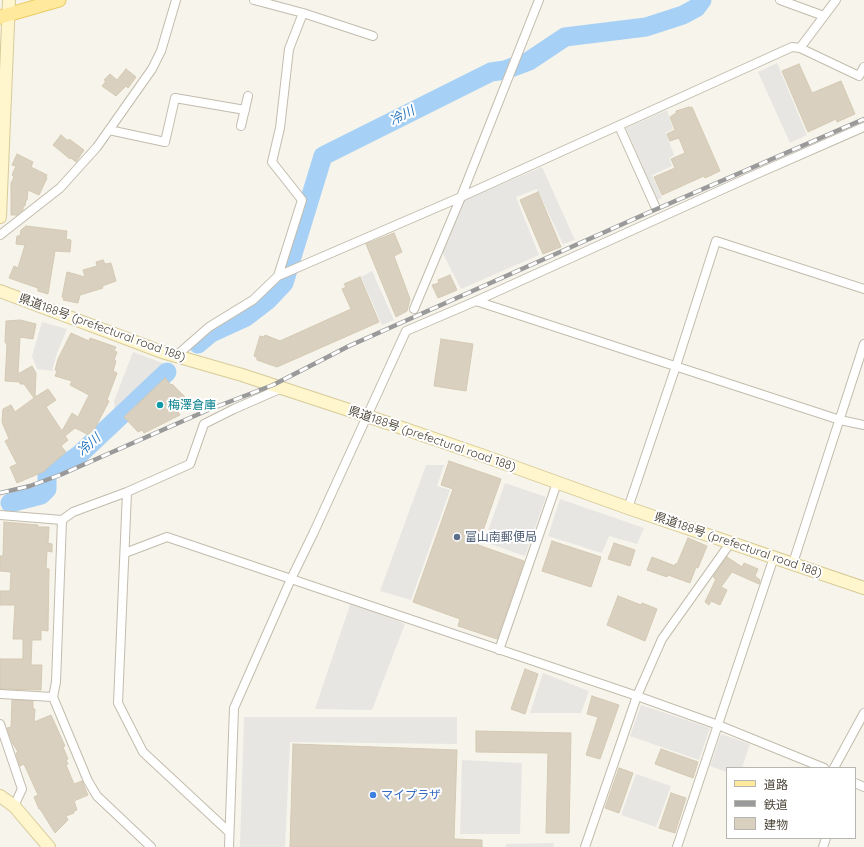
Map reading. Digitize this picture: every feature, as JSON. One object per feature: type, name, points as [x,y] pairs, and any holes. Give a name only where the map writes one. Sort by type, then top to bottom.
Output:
[{"type":"main road","points":[[0,217],[4,16],[9,0]]},
{"type":"main road","points":[[4,16],[59,0]]},
{"type":"main road","name":"県道188号 (prefectural road 188)","points":[[0,290],[162,352],[242,375],[367,416],[628,508],[864,588]]},
{"type":"main road","points":[[0,796],[14,806],[49,847]]},
{"type":"street","points":[[0,235],[60,188],[97,148],[152,69],[161,51],[176,0]]},
{"type":"street","points":[[254,0],[303,13],[373,36]]},
{"type":"street","points":[[414,309],[461,197],[538,0]]},
{"type":"street","points":[[780,0],[824,16]]},
{"type":"street","points":[[800,48],[836,0]]},
{"type":"street","points":[[278,276],[302,200],[272,162],[280,128],[289,50],[303,13]]},
{"type":"street","points":[[176,356],[209,327],[253,300],[278,276],[461,197],[792,47],[800,48],[862,77],[864,67]]},
{"type":"street","points":[[241,126],[248,96]]},
{"type":"street","points":[[109,130],[165,142],[174,98],[245,110]]},
{"type":"street","points":[[619,126],[655,206]]},
{"type":"street","points":[[229,847],[234,708],[291,579],[406,331],[476,302],[752,176],[864,127]]},
{"type":"street","points":[[628,508],[716,241],[864,289]]},
{"type":"street","points":[[476,302],[840,420],[864,425]]},
{"type":"street","points":[[793,563],[864,344]]},
{"type":"street","points":[[0,515],[62,520],[73,512],[127,492],[190,464],[204,424],[282,388]]},
{"type":"street","points":[[499,650],[557,482]]},
{"type":"street","points":[[127,492],[118,703],[144,752],[229,832]]},
{"type":"street","points":[[62,520],[56,682],[53,697],[88,781],[97,796],[151,847]]},
{"type":"street","points":[[125,552],[167,537],[637,696],[718,725],[822,767]]},
{"type":"street","points":[[585,847],[637,696],[662,639],[731,542]]},
{"type":"street","points":[[677,847],[774,557]]},
{"type":"street","points":[[0,694],[53,697]]},
{"type":"street","points":[[835,767],[864,713]]},
{"type":"street","points":[[0,724],[22,789],[14,806]]},
{"type":"shaded area","points":[[777,63],[807,135],[790,143],[758,72]]},
{"type":"shaded area","points":[[667,110],[673,129],[666,133],[674,155],[669,158],[672,166],[652,175],[662,198],[657,200],[626,128]]},
{"type":"shaded area","points":[[542,167],[575,240],[563,244],[537,189],[516,197],[539,255],[461,289],[442,252],[465,200]]},
{"type":"shaded area","points":[[372,271],[394,320],[382,325],[361,277]]},
{"type":"shaded area","points":[[42,322],[67,329],[57,353],[52,371],[37,369],[32,356]]},
{"type":"shaded area","points":[[133,352],[165,364],[115,415],[114,401]]},
{"type":"shaded area","points":[[426,465],[444,465],[437,486],[450,490],[411,600],[380,591]]},
{"type":"shaded area","points":[[505,483],[546,497],[525,556],[484,542]]},
{"type":"shaded area","points":[[560,499],[644,528],[637,544],[609,536],[602,553],[548,536]]},
{"type":"shaded area","points":[[351,602],[405,624],[372,710],[315,709]]},
{"type":"shaded area","points":[[543,673],[589,691],[581,713],[530,713]]},
{"type":"shaded area","points":[[641,705],[710,728],[699,760],[630,736]]},
{"type":"shaded area","points":[[244,717],[457,717],[457,744],[290,742],[285,847],[240,847]]},
{"type":"shaded area","points":[[721,734],[750,744],[742,767],[726,767],[726,772],[710,766]]},
{"type":"shaded area","points":[[462,760],[522,763],[520,834],[460,834]]},
{"type":"shaded area","points":[[636,774],[671,786],[656,827],[621,815]]},
{"type":"shaded area","points":[[554,843],[553,847],[506,847],[506,844]]},
{"type":"building","points":[[799,64],[812,93],[841,81],[855,114],[837,122],[836,119],[808,132],[782,71]]},
{"type":"building","points":[[126,69],[136,77],[128,88],[126,86],[116,96],[102,86],[106,81],[104,80],[110,74],[117,80]]},
{"type":"building","points":[[692,107],[720,171],[705,178],[704,176],[662,195],[654,177],[675,168],[671,159],[685,153],[679,138],[670,141],[667,134],[675,130],[670,117],[676,113],[676,111]]},
{"type":"building","points":[[61,135],[68,141],[69,139],[84,150],[76,162],[53,145]]},
{"type":"building","points":[[17,154],[33,162],[31,167],[47,175],[47,178],[39,195],[28,190],[27,200],[25,206],[23,206],[23,210],[17,215],[11,215],[11,183],[14,177],[12,175],[16,166],[12,165]]},
{"type":"building","points":[[538,192],[561,247],[543,254],[520,200]]},
{"type":"building","points":[[26,226],[67,231],[66,239],[71,240],[70,252],[55,251],[48,294],[38,291],[38,288],[9,278],[14,266],[18,268],[25,245],[16,244],[17,236],[20,236],[21,230]]},
{"type":"building","points":[[394,233],[402,252],[394,256],[410,299],[407,311],[396,317],[366,244]]},
{"type":"building","points":[[103,260],[105,264],[111,263],[116,281],[102,286],[103,288],[80,295],[78,303],[63,300],[64,298],[62,297],[67,272],[85,277],[83,270],[97,266],[96,262]]},
{"type":"building","points":[[450,275],[457,290],[438,298],[432,285],[439,283],[438,280]]},
{"type":"building","points":[[360,277],[379,322],[277,367],[257,360],[254,356],[260,336],[264,337],[265,335],[280,341],[351,309],[342,289],[346,287],[344,284]]},
{"type":"building","points":[[20,320],[36,324],[33,339],[20,337],[18,374],[32,366],[36,373],[35,397],[48,389],[56,400],[46,407],[62,431],[72,413],[78,417],[89,395],[70,385],[72,381],[55,376],[58,359],[71,333],[89,341],[90,338],[116,347],[114,351],[117,352],[114,360],[116,361],[113,371],[117,373],[107,400],[109,401],[91,436],[75,428],[65,436],[68,440],[61,446],[66,452],[45,471],[17,483],[10,467],[17,464],[5,441],[9,439],[2,422],[3,409],[11,405],[15,412],[34,398],[24,384],[20,384],[20,382],[5,381],[7,345],[5,342],[6,321]]},
{"type":"building","points":[[441,339],[473,344],[466,391],[434,386]]},
{"type":"building","name":"梅澤倉庫","points":[[165,378],[188,400],[177,410],[180,415],[144,433],[142,430],[138,432],[124,417]]},
{"type":"building","points":[[449,461],[501,479],[478,545],[524,561],[497,639],[458,626],[460,619],[413,602],[453,489],[441,485]]},
{"type":"building","points":[[4,522],[38,525],[38,527],[49,527],[48,543],[52,544],[52,552],[47,551],[46,568],[49,569],[48,631],[41,630],[41,640],[32,640],[31,665],[42,665],[41,690],[0,689],[0,659],[23,659],[23,639],[13,639],[15,605],[0,605],[0,591],[10,591],[11,572],[0,571],[0,556],[3,556]]},
{"type":"building","points":[[688,538],[707,546],[698,568],[696,567],[690,583],[668,575],[667,577],[647,570],[652,557],[675,566]]},
{"type":"building","points":[[552,541],[601,557],[591,587],[542,571]]},
{"type":"building","points":[[614,543],[635,550],[630,566],[608,559]]},
{"type":"building","points":[[727,557],[742,567],[744,563],[758,569],[755,576],[760,580],[759,584],[732,572],[721,587],[727,590],[720,605],[711,601],[709,605],[705,602],[716,579],[713,577]]},
{"type":"building","points":[[618,596],[641,605],[642,603],[657,609],[645,641],[607,625]]},
{"type":"building","points":[[525,669],[538,674],[525,714],[511,709]]},
{"type":"building","points":[[592,696],[619,705],[600,759],[586,755],[598,717],[587,714]]},
{"type":"building","points":[[12,700],[33,701],[33,709],[35,709],[34,722],[51,715],[65,746],[63,747],[68,759],[66,760],[68,764],[66,765],[74,784],[82,781],[88,795],[74,801],[77,810],[66,816],[68,820],[55,833],[39,809],[34,797],[38,795],[24,764],[20,766],[16,753],[18,752],[13,744],[7,728],[11,727]]},
{"type":"building","points":[[476,731],[571,733],[569,833],[546,833],[548,753],[476,752]]},
{"type":"building","name":"マイプラザ","points":[[293,744],[457,750],[454,839],[482,840],[482,847],[290,847]]},
{"type":"building","points":[[661,749],[698,762],[693,778],[655,764]]},
{"type":"building","points":[[619,768],[633,773],[619,813],[605,808]]},
{"type":"building","points":[[671,793],[686,798],[675,833],[659,828]]},
{"type":"waterway","name":"冷川","points":[[198,344],[211,333],[246,317],[268,300],[284,283],[323,156],[491,72],[505,70],[529,61],[565,37],[646,27],[683,15],[696,8],[702,0]]},
{"type":"waterway","name":"冷川","points":[[10,503],[41,495],[47,489],[47,476],[50,471],[66,464],[80,454],[167,372]]},
{"type":"railway","points":[[0,493],[30,486],[60,475],[208,410],[273,385],[349,346],[643,215],[864,119]]},
{"type":"place","name":"梅澤倉庫","points":[[160,405]]},
{"type":"place","name":"富山南郵便局","points":[[457,537]]},
{"type":"place","name":"マイプラザ","points":[[373,795]]}]
